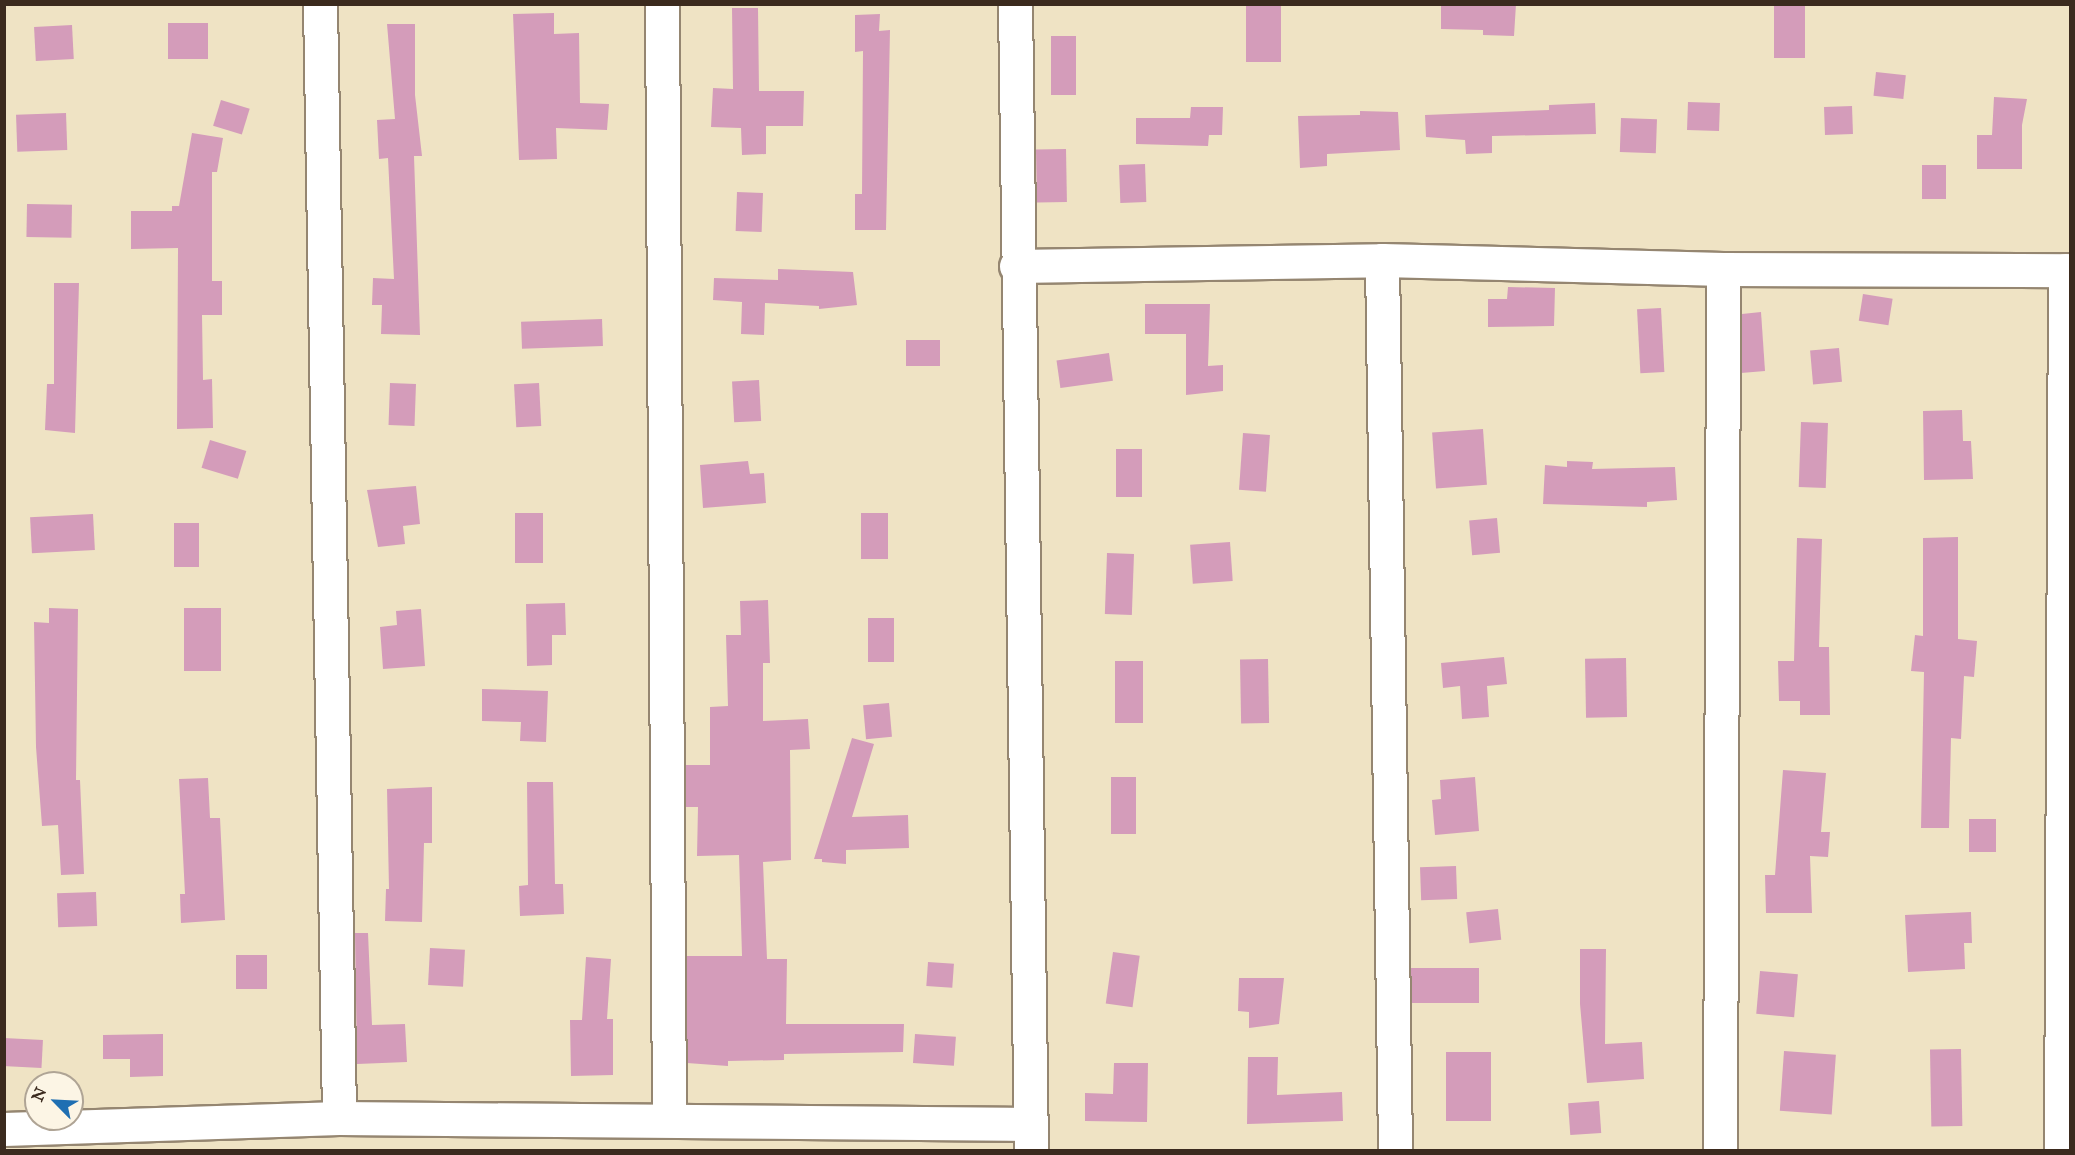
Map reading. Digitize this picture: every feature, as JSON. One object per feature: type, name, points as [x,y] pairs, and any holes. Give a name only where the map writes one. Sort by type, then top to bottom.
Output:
[{"type":"street","points":[[320,4],[339,1118]]},
{"type":"street","points":[[662,4],[669,1120]]},
{"type":"street","points":[[4,1129],[339,1118],[669,1120],[1030,1137],[1016,266],[1015,4]]},
{"type":"street","points":[[1016,266],[1382,260],[1724,268],[2068,270],[2061,1150]]},
{"type":"street","points":[[1382,260],[1395,1150]]},
{"type":"street","points":[[1720,1150],[1724,268]]},
{"type":"building","points":[[1246,4],[1281,4],[1281,62],[1246,62]]},
{"type":"building","points":[[1441,4],[1516,4],[1514,36],[1483,35],[1483,30],[1441,29]]},
{"type":"building","points":[[1774,4],[1805,4],[1805,58],[1774,58]]},
{"type":"building","points":[[732,8],[758,8],[759,91],[804,91],[803,126],[766,126],[766,154],[742,155],[741,128],[711,127],[713,88],[733,89]]},
{"type":"building","points":[[554,13],[554,34],[579,33],[580,103],[609,104],[607,130],[556,128],[557,159],[519,160],[513,14]]},
{"type":"building","points":[[880,14],[879,31],[890,30],[886,230],[855,230],[855,194],[862,194],[863,51],[855,52],[855,15]]},
{"type":"building","points":[[168,23],[208,23],[208,59],[168,59]]},
{"type":"building","points":[[387,24],[415,24],[415,95],[422,156],[414,156],[420,335],[381,334],[382,305],[372,305],[373,278],[394,279],[388,158],[379,159],[377,120],[395,119]]},
{"type":"building","points":[[72,25],[74,59],[36,61],[34,27]]},
{"type":"building","points":[[1051,36],[1076,36],[1076,95],[1051,95]]},
{"type":"building","points":[[1876,72],[1906,75],[1903,99],[1873,96]]},
{"type":"building","points":[[1994,97],[2027,99],[2022,125],[2022,169],[1977,169],[1977,135],[1992,135]]},
{"type":"building","points":[[221,100],[250,109],[242,135],[213,126]]},
{"type":"building","points":[[1688,102],[1720,103],[1719,131],[1687,130]]},
{"type":"building","points":[[1595,103],[1596,134],[1492,136],[1492,153],[1466,154],[1465,140],[1426,137],[1425,115],[1549,110],[1549,105]]},
{"type":"building","points":[[1852,106],[1853,134],[1825,135],[1824,107]]},
{"type":"building","points":[[1191,107],[1223,107],[1222,135],[1209,135],[1208,146],[1136,144],[1136,118],[1190,118]]},
{"type":"building","points":[[1360,111],[1398,112],[1400,150],[1327,154],[1327,166],[1300,168],[1298,116],[1360,115]]},
{"type":"building","points":[[66,113],[67,150],[17,152],[16,115]]},
{"type":"building","points":[[1621,118],[1657,119],[1656,153],[1620,152]]},
{"type":"building","points":[[192,133],[223,138],[217,172],[212,172],[212,281],[222,281],[222,315],[202,315],[203,380],[212,379],[213,428],[177,429],[178,248],[131,249],[131,211],[172,211],[172,206],[179,206]]},
{"type":"building","points":[[1066,149],[1067,202],[1037,203],[1036,150]]},
{"type":"building","points":[[1145,164],[1146,202],[1120,203],[1119,165]]},
{"type":"building","points":[[1922,165],[1946,165],[1946,199],[1922,199]]},
{"type":"building","points":[[737,192],[763,193],[762,232],[736,231]]},
{"type":"building","points":[[27,204],[72,205],[71,238],[26,237]]},
{"type":"building","points":[[778,269],[853,272],[857,305],[819,309],[819,306],[765,303],[764,335],[741,334],[742,302],[713,300],[714,278],[778,280]]},
{"type":"building","points":[[54,283],[79,283],[75,433],[45,430],[47,384],[54,384]]},
{"type":"building","points":[[1508,287],[1555,288],[1554,326],[1488,327],[1488,299],[1507,299]]},
{"type":"building","points":[[1863,294],[1893,299],[1888,325],[1859,321]]},
{"type":"building","points":[[1145,304],[1210,304],[1208,366],[1223,365],[1223,391],[1186,395],[1186,334],[1145,334]]},
{"type":"building","points":[[1661,308],[1664,372],[1640,373],[1637,309]]},
{"type":"building","points":[[1761,312],[1765,371],[1741,373],[1742,314]]},
{"type":"building","points":[[602,319],[603,346],[522,349],[521,322]]},
{"type":"building","points":[[906,340],[940,340],[940,366],[906,366]]},
{"type":"building","points":[[1839,348],[1842,382],[1813,384],[1810,351]]},
{"type":"building","points":[[1109,353],[1113,381],[1060,388],[1057,360]]},
{"type":"building","points":[[759,380],[761,421],[734,422],[732,381]]},
{"type":"building","points":[[390,383],[416,384],[415,426],[389,425]]},
{"type":"building","points":[[539,383],[541,426],[516,427],[514,384]]},
{"type":"building","points":[[1962,410],[1963,441],[1971,441],[1973,479],[1924,480],[1923,411]]},
{"type":"building","points":[[1801,422],[1828,423],[1826,488],[1799,487]]},
{"type":"building","points":[[1483,429],[1487,485],[1436,488],[1432,433]]},
{"type":"building","points":[[1243,433],[1270,435],[1266,492],[1239,490]]},
{"type":"building","points":[[210,440],[246,451],[238,479],[202,468]]},
{"type":"building","points":[[1116,449],[1142,449],[1142,497],[1116,497]]},
{"type":"building","points":[[748,461],[750,474],[764,473],[766,503],[703,508],[700,465]]},
{"type":"building","points":[[1567,461],[1593,462],[1592,469],[1675,467],[1677,500],[1647,502],[1647,507],[1543,504],[1545,465],[1567,467]]},
{"type":"building","points":[[416,486],[420,524],[403,526],[405,544],[378,547],[367,490]]},
{"type":"building","points":[[515,513],[543,513],[543,563],[515,563]]},
{"type":"building","points":[[861,513],[888,513],[888,559],[861,559]]},
{"type":"building","points":[[93,514],[95,550],[32,553],[30,517]]},
{"type":"building","points":[[1497,518],[1500,553],[1472,555],[1469,520]]},
{"type":"building","points":[[174,523],[199,523],[199,567],[174,567]]},
{"type":"building","points":[[1958,537],[1958,639],[1977,641],[1974,677],[1964,676],[1961,739],[1951,738],[1949,828],[1921,828],[1924,672],[1911,671],[1915,635],[1923,636],[1923,538]]},
{"type":"building","points":[[1797,538],[1822,539],[1819,647],[1829,647],[1830,715],[1800,715],[1800,701],[1779,701],[1778,661],[1794,661]]},
{"type":"building","points":[[1230,542],[1233,581],[1193,584],[1190,545]]},
{"type":"building","points":[[1107,553],[1134,554],[1132,615],[1105,614]]},
{"type":"building","points":[[768,600],[770,663],[763,663],[763,721],[808,719],[810,749],[790,750],[791,860],[763,862],[767,959],[787,959],[786,1024],[904,1024],[903,1052],[784,1054],[784,1060],[728,1061],[728,1066],[687,1063],[687,956],[742,956],[739,855],[697,856],[698,807],[686,807],[686,765],[710,765],[710,707],[728,706],[726,635],[741,635],[740,601]]},
{"type":"building","points":[[565,603],[566,635],[552,635],[552,665],[527,666],[526,604]]},
{"type":"building","points":[[49,608],[78,609],[76,780],[80,780],[84,874],[61,875],[58,825],[42,826],[36,747],[34,622],[49,623]]},
{"type":"building","points":[[184,608],[221,608],[221,671],[184,671]]},
{"type":"building","points":[[421,609],[425,666],[383,669],[380,627],[397,625],[396,611]]},
{"type":"building","points":[[868,618],[894,618],[894,662],[868,662]]},
{"type":"building","points":[[1504,657],[1507,684],[1487,686],[1489,717],[1462,719],[1460,686],[1443,688],[1441,663]]},
{"type":"building","points":[[1626,658],[1627,717],[1586,718],[1585,659]]},
{"type":"building","points":[[1240,659],[1268,659],[1269,723],[1241,723]]},
{"type":"building","points":[[1115,661],[1143,661],[1143,723],[1115,723]]},
{"type":"building","points":[[482,689],[548,691],[546,742],[520,741],[521,722],[482,721]]},
{"type":"building","points":[[889,703],[892,737],[866,739],[863,705]]},
{"type":"building","points":[[852,738],[874,744],[852,817],[908,815],[909,848],[846,850],[846,864],[822,862],[822,859],[814,859]]},
{"type":"building","points":[[1783,770],[1826,773],[1821,832],[1830,832],[1828,857],[1810,856],[1812,913],[1766,913],[1765,875],[1775,875]]},
{"type":"building","points":[[1111,777],[1136,777],[1136,834],[1111,834]]},
{"type":"building","points":[[1475,777],[1479,831],[1435,835],[1432,800],[1441,799],[1440,780]]},
{"type":"building","points":[[208,778],[210,818],[220,818],[225,920],[181,923],[180,894],[185,894],[179,779]]},
{"type":"building","points":[[527,782],[553,782],[555,884],[563,884],[564,914],[520,916],[519,886],[528,885]]},
{"type":"building","points":[[432,787],[432,843],[424,843],[422,922],[385,921],[386,889],[389,889],[387,789]]},
{"type":"building","points":[[1969,819],[1996,819],[1996,852],[1969,852]]},
{"type":"building","points":[[1456,866],[1457,899],[1421,900],[1420,867]]},
{"type":"building","points":[[96,892],[97,926],[58,927],[57,893]]},
{"type":"building","points":[[1498,909],[1501,940],[1469,943],[1466,912]]},
{"type":"building","points":[[1971,912],[1972,943],[1964,943],[1965,969],[1908,972],[1905,915]]},
{"type":"building","points":[[355,933],[368,933],[372,1025],[405,1024],[407,1062],[357,1064]]},
{"type":"building","points":[[430,948],[465,950],[463,987],[428,985]]},
{"type":"building","points":[[1580,949],[1606,949],[1605,1044],[1642,1042],[1644,1079],[1587,1083],[1580,1004]]},
{"type":"building","points":[[1113,952],[1140,956],[1133,1007],[1106,1003]]},
{"type":"building","points":[[236,955],[267,955],[267,989],[236,989]]},
{"type":"building","points":[[586,957],[611,959],[607,1019],[613,1019],[613,1075],[571,1076],[570,1020],[582,1020]]},
{"type":"building","points":[[928,962],[954,964],[952,988],[926,986]]},
{"type":"building","points":[[1411,968],[1479,968],[1479,1003],[1411,1003]]},
{"type":"building","points":[[1760,971],[1798,974],[1794,1017],[1756,1014]]},
{"type":"building","points":[[1239,978],[1284,978],[1279,1024],[1249,1028],[1249,1012],[1238,1011]]},
{"type":"building","points":[[163,1034],[163,1076],[130,1077],[130,1059],[103,1059],[103,1035]]},
{"type":"building","points":[[915,1034],[956,1037],[954,1066],[913,1063]]},
{"type":"building","points":[[4,1038],[43,1040],[41,1068],[4,1066]]},
{"type":"building","points":[[1961,1049],[1962,1126],[1931,1127],[1930,1050]]},
{"type":"building","points":[[1784,1051],[1836,1055],[1832,1114],[1780,1111]]},
{"type":"building","points":[[1446,1052],[1491,1052],[1491,1121],[1446,1121]]},
{"type":"building","points":[[1248,1057],[1278,1057],[1277,1095],[1342,1092],[1343,1121],[1247,1124]]},
{"type":"building","points":[[1114,1063],[1148,1063],[1147,1122],[1085,1121],[1085,1093],[1113,1094]]},
{"type":"building","points":[[1599,1101],[1601,1133],[1570,1135],[1568,1103]]}]
